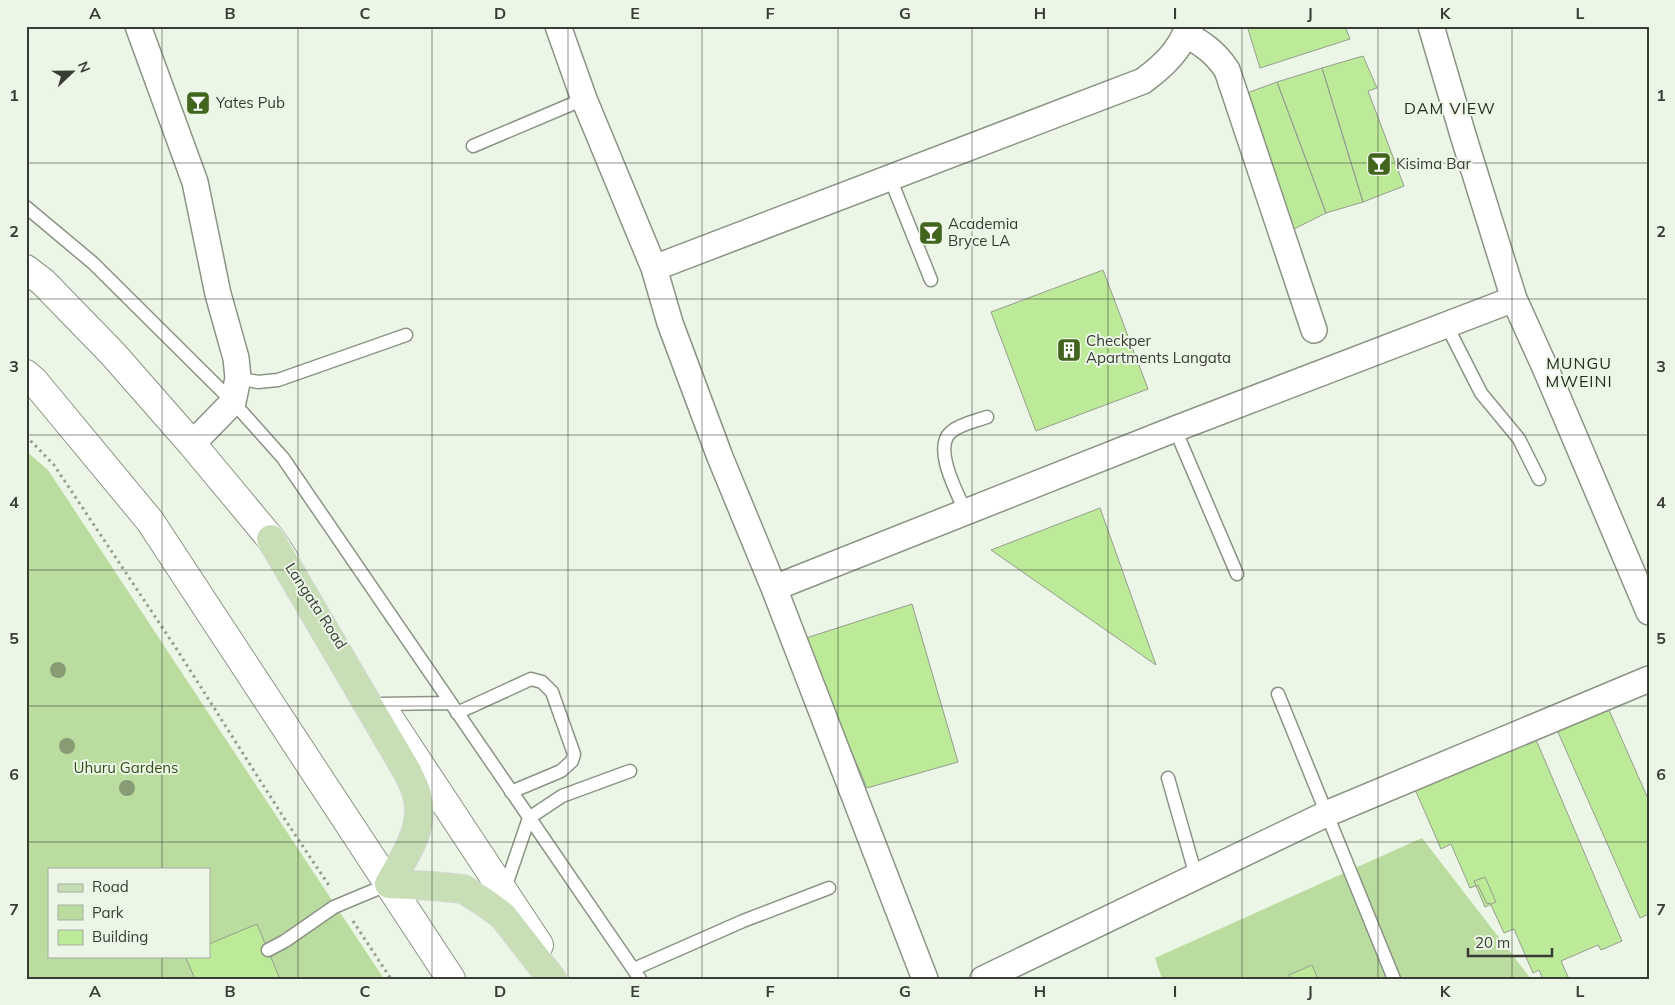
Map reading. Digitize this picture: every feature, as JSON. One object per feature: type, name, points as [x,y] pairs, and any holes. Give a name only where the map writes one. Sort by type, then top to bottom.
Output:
[{"type":"main road","name":"Langata Road","points":[[26,269],[42,282],[113,354],[192,444],[271,539],[561,979]]},
{"type":"main road","points":[[26,374],[150,521],[451,979]]},
{"type":"main road","points":[[271,539],[408,773],[417,794],[419,809],[414,837],[388,884]]},
{"type":"main road","points":[[388,884],[463,889],[503,916],[552,979]]},
{"type":"street","points":[[138,26],[195,182],[218,294],[236,358],[238,378],[233,402],[192,444]]},
{"type":"street","points":[[558,26],[584,98],[654,268],[670,323],[720,457],[774,588],[925,979]]},
{"type":"street","points":[[1431,26],[1514,300],[1547,372],[1649,612]]},
{"type":"street","points":[[654,268],[1143,81],[1169,59],[1187,30],[1208,47],[1227,70],[1314,330]]},
{"type":"street","points":[[774,588],[1175,429],[1514,300]]},
{"type":"street","points":[[983,979],[1326,814],[1649,679]]},
{"type":"lane","points":[[473,146],[584,98]]},
{"type":"lane","points":[[890,178],[931,280]]},
{"type":"lane","points":[[26,206],[93,263],[233,402],[283,458],[637,974],[743,921],[829,888]]},
{"type":"lane","points":[[1447,326],[1481,393],[1519,439],[1539,479]]},
{"type":"lane","points":[[238,378],[258,382],[278,380],[406,335]]},
{"type":"lane","points":[[966,513],[943,451],[945,439],[952,431],[987,417]]},
{"type":"lane","points":[[1175,429],[1237,574]]},
{"type":"lane","points":[[380,704],[454,708],[531,679],[542,682],[552,692],[574,754],[572,761],[561,771],[511,792]]},
{"type":"lane","points":[[1278,694],[1394,979]]},
{"type":"lane","points":[[504,891],[529,818],[562,796],[630,770]]},
{"type":"lane","points":[[1168,778],[1196,876]]},
{"type":"lane","points":[[268,950],[285,941],[334,907],[388,884]]},
{"type":"path","points":[[26,436],[54,465],[176,648],[284,818],[391,979]]},
{"type":"green space","name":"Uhuru Gardens","points":[[26,451],[48,470],[384,979],[26,979]]},
{"type":"green space","points":[[1422,838],[1531,979],[1162,979],[1155,958]]},
{"type":"building","points":[[1247,26],[1345,26],[1350,39],[1260,68]]},
{"type":"building","points":[[1363,56],[1377,88],[1368,91],[1404,186],[1363,202],[1322,68]]},
{"type":"building","points":[[1322,68],[1363,202],[1326,213],[1277,82]]},
{"type":"building","points":[[1277,82],[1326,213],[1286,233],[1236,97]]},
{"type":"building","name":"Checkper Apartments Langata","points":[[1103,270],[1148,389],[1036,431],[991,312]]},
{"type":"building","points":[[1100,508],[1156,665],[991,550]]},
{"type":"building","points":[[912,604],[958,762],[867,788],[803,639]]},
{"type":"building","points":[[1605,701],[1649,801],[1649,914],[1640,918],[1554,723]]},
{"type":"building","points":[[1534,735],[1622,941],[1601,950],[1598,945],[1561,961],[1569,979],[1543,979],[1539,970],[1533,973],[1514,929],[1504,933],[1490,903],[1487,904],[1478,885],[1470,888],[1451,844],[1441,849],[1414,787]]},
{"type":"building","points":[[1485,877],[1496,902],[1485,907],[1474,881]]},
{"type":"building","points":[[257,924],[280,979],[195,979],[186,958],[210,958],[210,944]]},
{"type":"building","points":[[1312,965],[1318,979],[1291,979],[1289,975]]},
{"type":"place","name":"Yates Pub","points":[[198,103]]},
{"type":"place","name":"Kisima Bar","points":[[1379,164]]},
{"type":"place","name":"Academia Bryce LA","points":[[931,233]]},
{"type":"place","name":"Checkper Apartments Langata","points":[[1069,350]]},
{"type":"district","name":"DAM VIEW","points":[[1450,108]]},
{"type":"district","name":"MUNGU MWEINI","points":[[1579,372]]}]
